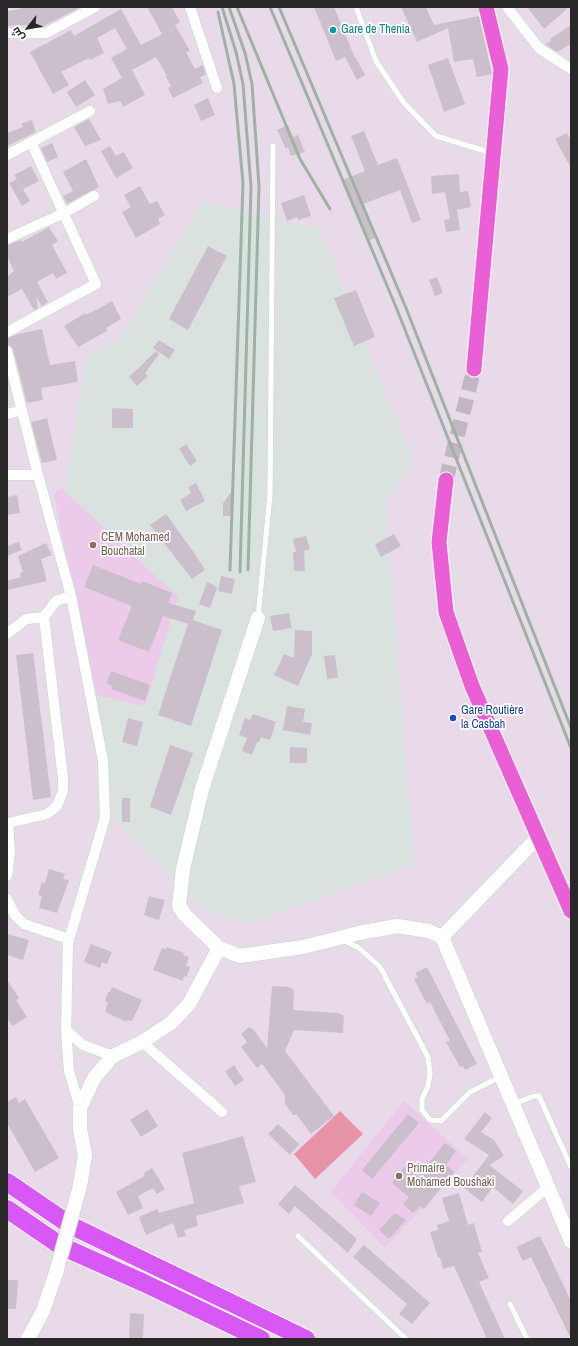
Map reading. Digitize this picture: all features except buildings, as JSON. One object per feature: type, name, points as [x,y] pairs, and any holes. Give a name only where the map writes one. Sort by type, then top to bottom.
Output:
[{"type":"highway","points":[[7,1182],[70,1225],[306,1339]]},
{"type":"highway","points":[[7,1209],[61,1246],[144,1283],[261,1339]]},
{"type":"main road","points":[[474,369],[501,69],[486,7]]},
{"type":"main road","points":[[446,480],[439,542],[446,612],[472,686],[571,911]]},
{"type":"street","points":[[7,33],[46,34],[95,7]]},
{"type":"street","points":[[190,7],[217,88]]},
{"type":"street","points":[[507,7],[539,48],[571,69]]},
{"type":"street","points":[[7,155],[90,111]]},
{"type":"street","points":[[7,332],[96,284],[31,142]]},
{"type":"street","points":[[7,239],[64,213],[94,196]]},
{"type":"street","points":[[7,351],[38,475],[71,596],[103,761],[105,818],[69,939],[66,1030],[69,1071],[80,1108],[80,1129],[85,1156],[80,1186],[56,1273],[43,1311],[28,1339]]},
{"type":"street","points":[[7,414],[22,410]]},
{"type":"street","points":[[7,475],[38,475]]},
{"type":"street","points":[[8,823],[47,814],[57,806],[63,791],[64,779],[44,617],[56,601],[71,596]]},
{"type":"street","points":[[7,634],[26,619],[44,617]]},
{"type":"street","points":[[258,618],[202,789],[183,869],[179,906],[219,948],[240,956],[303,947],[397,926],[429,931],[442,937],[547,1188],[571,1241]]},
{"type":"street","points":[[7,818],[10,852],[7,876]]},
{"type":"street","points":[[442,937],[538,837]]},
{"type":"street","points":[[7,899],[15,915],[24,924],[69,939]]},
{"type":"street","points":[[80,1108],[94,1078],[113,1056],[142,1042],[171,1023],[189,1004],[219,948]]},
{"type":"street","points":[[66,1030],[83,1045],[113,1056]]},
{"type":"street","points":[[142,1042],[222,1112]]},
{"type":"street","points":[[508,1221],[547,1188]]},
{"type":"lane","points":[[356,7],[376,61],[404,103],[436,136],[493,154]]},
{"type":"lane","points":[[258,618],[270,495],[273,146]]},
{"type":"lane","points":[[338,938],[359,948],[380,967],[392,986],[428,1057],[430,1074],[428,1086],[422,1099],[422,1110],[430,1120],[441,1121],[470,1092],[500,1077]]},
{"type":"lane","points":[[512,1105],[534,1096],[539,1096],[571,1167]]},
{"type":"lane","points":[[298,1236],[406,1339]]},
{"type":"lane","points":[[510,1304],[528,1339]]},
{"type":"shaded area","points":[[202,202],[320,228],[413,460],[386,505],[414,865],[245,925],[203,909],[116,821],[54,494],[66,484],[86,357],[120,339]]},
{"type":"shaded area","name":"CEM Mohamed Bouchatal","points":[[61,488],[178,597],[145,706],[92,694],[54,494]]},
{"type":"shaded area","name":"Primaire Mohamed Boushaki","points":[[404,1101],[468,1159],[385,1248],[331,1192]]},
{"type":"shaded area","points":[[340,1111],[363,1134],[315,1179],[294,1154]]},
{"type":"tunnel","points":[[446,480],[474,369]]},
{"type":"railway","points":[[222,7],[236,52],[243,84],[251,187],[240,572]]},
{"type":"railway","points":[[229,7],[245,53],[252,84],[259,186],[248,570]]},
{"type":"railway","points":[[237,7],[300,159],[330,209]]},
{"type":"railway","points":[[270,7],[396,307],[571,748]]},
{"type":"railway","points":[[279,7],[406,308],[571,728]]},
{"type":"railway","points":[[218,12],[234,84],[243,183],[230,570]]},
{"type":"place","name":"Gare de Thenia","points":[[333,30]]},
{"type":"place","name":"CEM Mohamed Bouchatal","points":[[93,545]]},
{"type":"place","name":"Gare Routière la Casbah","points":[[453,718]]},
{"type":"place","name":"Primaire Mohamed Boushaki","points":[[399,1176]]}]
